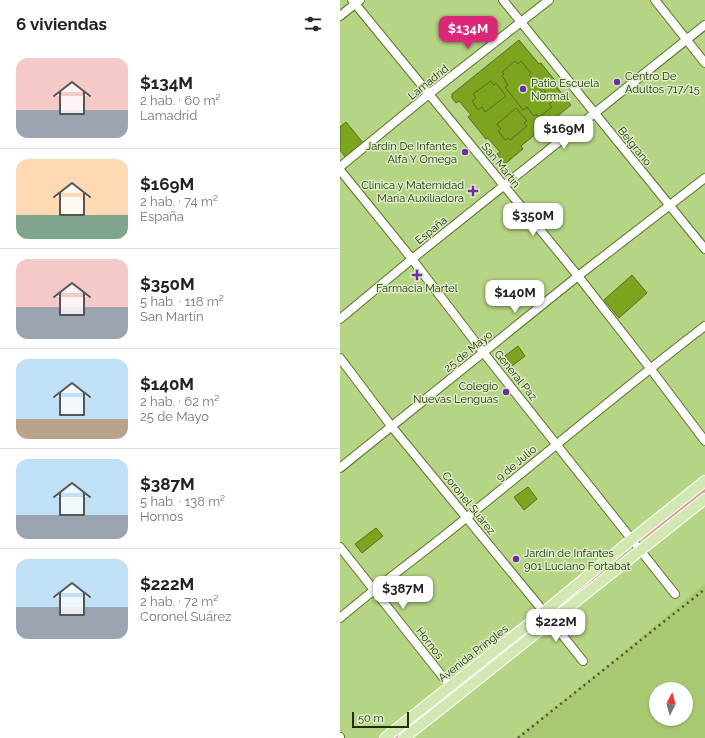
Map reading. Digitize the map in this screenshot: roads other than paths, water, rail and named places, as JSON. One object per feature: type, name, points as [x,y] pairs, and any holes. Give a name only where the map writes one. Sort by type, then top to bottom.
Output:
[{"type":"main road","name":"Avenida Pringles","points":[[385,738],[544,612],[705,481]]},
{"type":"main road","points":[[404,738],[705,499]]},
{"type":"street","name":"Belgrano","points":[[503,0],[705,249]]},
{"type":"street","name":"Lamadrid","points":[[340,169],[429,94],[549,0]]},
{"type":"street","points":[[655,0],[705,62]]},
{"type":"street","points":[[340,16],[356,1]]},
{"type":"street","name":"San Martín","points":[[356,1],[429,94],[578,276],[650,368],[705,442]]},
{"type":"street","name":"España","points":[[340,319],[412,259],[705,25]]},
{"type":"street","name":"General Paz","points":[[340,169],[675,594]]},
{"type":"street","name":"25 de Mayo","points":[[340,468],[578,276],[705,178]]},
{"type":"street","name":"9 de Julio","points":[[340,618],[374,589],[466,518],[650,368],[705,326]]},
{"type":"street","name":"Coronel Suárez","points":[[340,358],[392,426],[583,661]]},
{"type":"street","name":"Hornos","points":[[340,547],[458,695]]},
{"type":"railway","points":[[518,738],[705,589]]},
{"type":"place","name":"Centro De Adultos 717/15","points":[[617,82]]},
{"type":"place","name":"Patio Escuela Normal","points":[[523,89]]},
{"type":"place","name":"Jardín De Infantes Alfa Y Omega","points":[[465,152]]},
{"type":"place","name":"Clinica y Maternidad Maria Auxiliadora","points":[[473,191]]},
{"type":"place","name":"Farmacia Martel","points":[[417,275]]},
{"type":"place","name":"Colegio Nuevas Lenguas","points":[[506,392]]},
{"type":"place","name":"Jardín de Infantes 901 Luciano Fortabat","points":[[516,559]]}]
